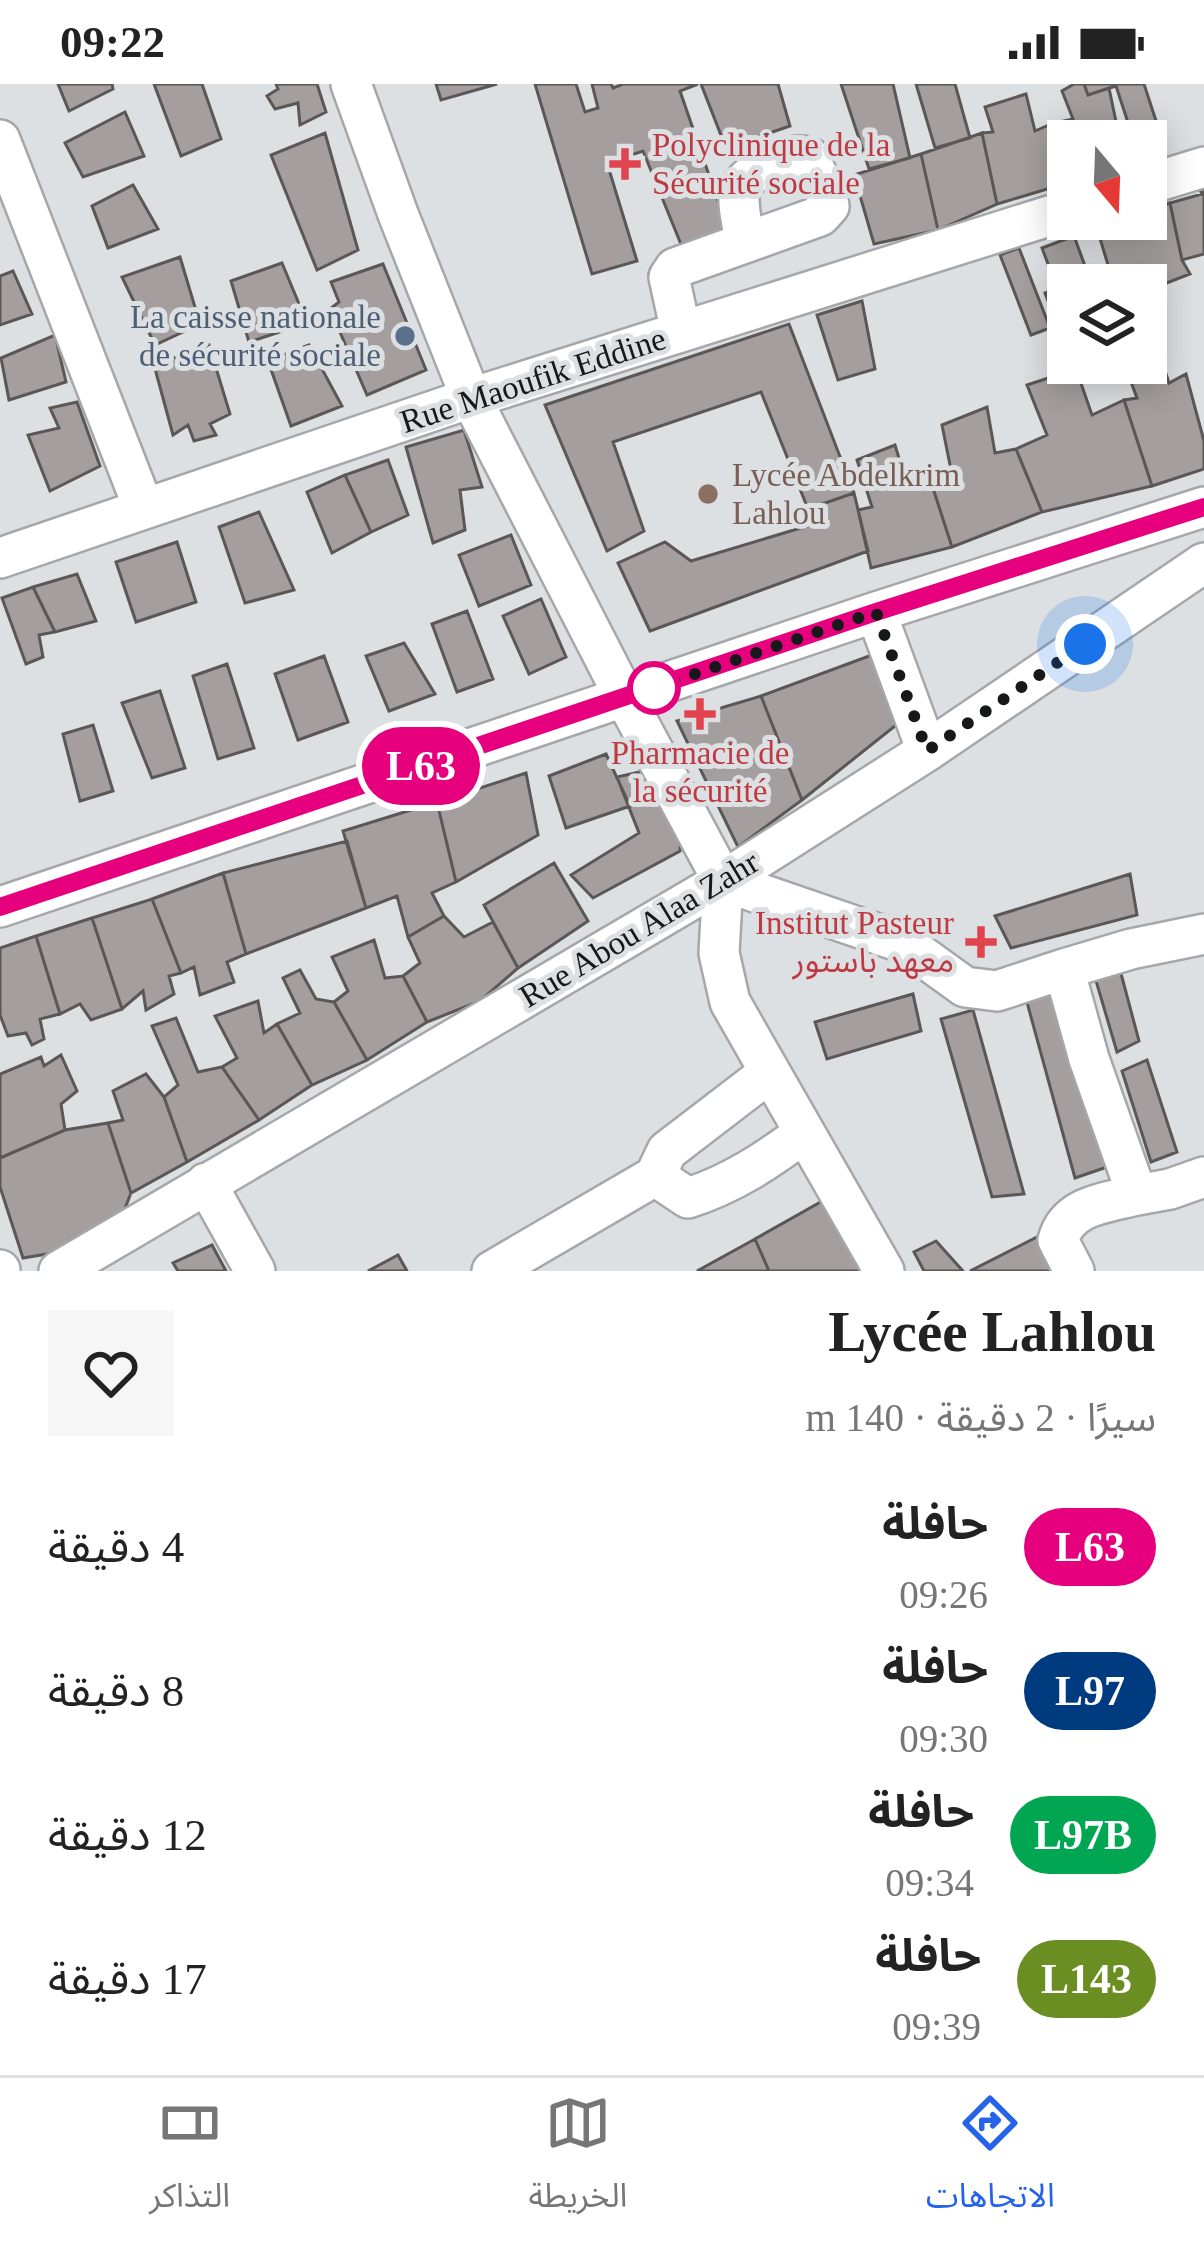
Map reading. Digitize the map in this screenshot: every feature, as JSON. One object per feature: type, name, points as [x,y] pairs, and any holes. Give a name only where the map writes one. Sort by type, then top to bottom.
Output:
[{"type":"street","points":[[351,84],[471,398],[723,881],[719,952],[730,1002],[884,1271]]},
{"type":"street","points":[[0,140],[144,509]]},
{"type":"street","points":[[1167,178],[1204,167]]},
{"type":"street","name":"Rue Maoufik Eddine","points":[[0,558],[471,398],[1047,217]]},
{"type":"street","points":[[681,332],[669,277],[675,268],[746,242]]},
{"type":"street","points":[[0,907],[876,612],[1204,507]]},
{"type":"street","name":"Rue Abou Alaa Zahr","points":[[59,1271],[723,881],[927,751],[1204,563]]},
{"type":"street","points":[[876,612],[927,751]]},
{"type":"street","points":[[723,881],[904,943],[965,987],[997,991],[1131,949],[1204,934]]},
{"type":"street","points":[[1064,970],[1089,1060],[1137,1195]]},
{"type":"street","points":[[491,1271],[656,1176],[667,1151],[770,1072]]},
{"type":"street","points":[[656,1176],[688,1198],[734,1180],[804,1133]]},
{"type":"street","points":[[1073,1271],[1058,1240],[1063,1224],[1085,1208],[1204,1177]]},
{"type":"street","points":[[206,1183],[255,1271]]},
{"type":"building","points":[[58,84],[112,84],[113,89],[69,111]]},
{"type":"building","points":[[154,84],[202,84],[221,139],[181,156]]},
{"type":"building","points":[[276,84],[317,84],[326,112],[300,125],[298,103],[275,109],[267,96],[278,89]]},
{"type":"building","points":[[436,84],[497,84],[441,100]]},
{"type":"building","points":[[535,84],[576,84],[585,112],[598,108],[592,84],[613,88],[698,84],[680,91],[729,233],[683,249],[643,151],[607,163],[637,261],[592,274]]},
{"type":"building","points":[[701,84],[778,84],[790,126],[726,148]]},
{"type":"building","points":[[841,84],[893,84],[910,158],[869,169]]},
{"type":"building","points":[[916,84],[955,84],[970,138],[935,148]]},
{"type":"building","points":[[1074,84],[1084,84],[1088,95],[1109,88],[1116,120],[1069,120],[1073,119],[1062,91]]},
{"type":"building","points":[[1084,84],[1144,84],[1156,120],[1127,120],[1116,86],[1088,95]]},
{"type":"building","points":[[1026,94],[1035,131],[1047,126],[1047,189],[997,204],[982,133],[993,132],[985,107]]},
{"type":"building","points":[[125,112],[144,156],[83,177],[65,143]]},
{"type":"building","points":[[325,133],[358,250],[317,270],[271,155]]},
{"type":"building","points":[[982,133],[997,204],[938,230],[921,154]]},
{"type":"building","points":[[921,154],[938,230],[874,244],[854,175]]},
{"type":"building","points":[[1204,178],[1204,254],[1182,260],[1170,203],[1202,194],[1195,181]]},
{"type":"building","points":[[133,185],[158,229],[108,248],[92,206]]},
{"type":"building","points":[[1167,204],[1190,274],[1167,283],[1167,264],[1108,264],[1100,240],[1167,240]]},
{"type":"building","points":[[1075,240],[1084,264],[1048,264],[1042,248]]},
{"type":"building","points":[[1019,248],[1047,329],[1031,335],[1000,255]]},
{"type":"building","points":[[180,257],[200,324],[155,345],[122,277]]},
{"type":"building","points":[[282,263],[307,323],[249,342],[231,281]]},
{"type":"building","points":[[383,264],[426,370],[367,395],[330,309],[339,302],[331,282]]},
{"type":"building","points":[[13,271],[32,314],[0,325],[0,276]]},
{"type":"building","points":[[862,301],[875,369],[838,380],[817,315]]},
{"type":"building","points":[[789,324],[854,493],[808,509],[761,392],[613,442],[644,531],[607,551],[545,405]]},
{"type":"building","points":[[55,335],[66,382],[9,400],[1,358]]},
{"type":"building","points":[[209,345],[230,414],[210,424],[216,435],[194,441],[188,425],[173,435],[154,365]]},
{"type":"building","points":[[309,345],[342,406],[291,426],[268,361]]},
{"type":"building","points":[[1186,374],[1204,441],[1204,469],[1152,486],[1124,400],[1137,398],[1132,384],[1167,384],[1167,377],[1169,383]]},
{"type":"building","points":[[1047,378],[1047,384],[1081,384],[1092,415],[1124,400],[1152,486],[1042,512],[1016,449],[1047,435],[1027,385]]},
{"type":"building","points":[[77,402],[100,466],[50,491],[28,435],[59,428],[50,408]]},
{"type":"building","points":[[987,407],[995,453],[1016,449],[1042,512],[952,547],[930,479],[952,475],[942,425]]},
{"type":"building","points":[[464,430],[482,487],[460,490],[465,530],[433,543],[406,447]]},
{"type":"building","points":[[895,445],[907,485],[930,479],[952,547],[871,568],[858,510],[872,507],[857,460]]},
{"type":"building","points":[[388,460],[408,515],[371,532],[345,475]]},
{"type":"building","points":[[345,475],[371,532],[332,553],[307,492]]},
{"type":"building","points":[[854,493],[868,551],[650,631],[618,563],[665,542],[691,561],[807,526],[808,509]]},
{"type":"building","points":[[259,512],[294,590],[245,603],[219,527]]},
{"type":"building","points":[[511,535],[531,585],[479,606],[459,555]]},
{"type":"building","points":[[177,542],[196,602],[136,622],[116,562]]},
{"type":"building","points":[[77,574],[96,621],[55,632],[33,587]]},
{"type":"building","points":[[33,587],[55,632],[39,635],[43,657],[26,664],[2,598]]},
{"type":"building","points":[[541,599],[566,657],[529,674],[503,616]]},
{"type":"building","points":[[467,611],[493,679],[457,692],[432,624]]},
{"type":"building","points":[[404,643],[435,694],[389,711],[366,656]]},
{"type":"building","points":[[880,652],[905,718],[802,800],[761,696]]},
{"type":"building","points":[[324,656],[348,722],[298,740],[275,674]]},
{"type":"building","points":[[227,664],[254,748],[218,759],[193,676]]},
{"type":"building","points":[[160,691],[185,768],[152,778],[122,703]]},
{"type":"building","points":[[761,696],[802,800],[738,847],[677,721]]},
{"type":"building","points":[[93,725],[113,791],[80,801],[63,734]]},
{"type":"building","points":[[606,754],[630,806],[566,828],[549,776]]},
{"type":"building","points":[[644,771],[681,828],[680,851],[593,898],[571,875],[639,833],[617,777]]},
{"type":"building","points":[[526,773],[538,835],[456,882],[437,802]]},
{"type":"building","points":[[437,802],[456,882],[432,893],[444,916],[408,937],[397,896],[366,908],[343,831]]},
{"type":"building","points":[[347,841],[366,908],[246,954],[223,873]]},
{"type":"building","points":[[554,863],[588,921],[518,968],[484,905]]},
{"type":"building","points":[[223,873],[246,954],[227,962],[234,982],[200,995],[194,967],[181,973],[152,899]]},
{"type":"building","points":[[1130,874],[1137,915],[1011,948],[995,916]]},
{"type":"building","points":[[152,899],[181,973],[169,976],[174,994],[146,1010],[143,991],[122,1009],[92,918]]},
{"type":"building","points":[[444,916],[464,937],[493,922],[518,968],[480,1001],[427,1022],[403,976],[420,963],[408,937]]},
{"type":"building","points":[[92,918],[122,1009],[91,1020],[80,1004],[60,1014],[36,936]]},
{"type":"building","points":[[36,936],[60,1014],[40,1019],[44,1039],[32,1045],[26,1033],[8,1036],[0,1015],[0,948]]},
{"type":"building","points":[[374,940],[385,978],[403,976],[427,1022],[367,1060],[334,1002],[348,991],[332,957]]},
{"type":"building","points":[[1119,966],[1139,1041],[1117,1052],[1094,974]]},
{"type":"building","points":[[300,970],[316,999],[334,1002],[367,1060],[312,1085],[277,1024],[300,1013],[283,978]]},
{"type":"building","points":[[1052,985],[1110,1166],[1075,1178],[1025,995]]},
{"type":"building","points":[[913,994],[921,1031],[827,1059],[815,1022]]},
{"type":"building","points":[[258,1001],[264,1033],[277,1024],[312,1085],[259,1120],[222,1067],[237,1058],[215,1016]]},
{"type":"building","points":[[973,1010],[1024,1194],[992,1197],[941,1019]]},
{"type":"building","points":[[176,1018],[198,1072],[222,1067],[259,1120],[187,1162],[164,1097],[178,1085],[152,1026]]},
{"type":"building","points":[[61,1055],[77,1091],[61,1104],[65,1130],[0,1158],[0,1074],[41,1057],[44,1066]]},
{"type":"building","points":[[1147,1060],[1177,1152],[1151,1162],[1122,1071]]},
{"type":"building","points":[[146,1074],[164,1097],[187,1162],[131,1193],[108,1123],[123,1120],[113,1091]]},
{"type":"building","points":[[108,1123],[131,1193],[124,1211],[59,1252],[23,1258],[0,1187],[0,1158],[65,1130]]},
{"type":"building","points":[[833,1195],[881,1271],[769,1271],[755,1239]]},
{"type":"building","points":[[1041,1235],[1059,1271],[970,1271]]},
{"type":"building","points":[[755,1239],[769,1271],[697,1271]]},
{"type":"building","points":[[936,1241],[963,1271],[924,1271],[914,1252]]},
{"type":"building","points":[[212,1245],[226,1271],[178,1271],[173,1263]]},
{"type":"building","points":[[398,1255],[407,1271],[368,1271]]},
{"type":"bus line","name":"L63","points":[[0,907],[876,612],[1204,507]]},
{"type":"place","name":"Polyclinique de la Sécurité sociale","points":[[625,164]]},
{"type":"place","name":"La caisse nationale de sécurité sociale","points":[[405,336]]},
{"type":"place","name":"Lycée Abdelkrim Lahlou","points":[[708,494]]},
{"type":"place","name":"Pharmacie de la sécurité","points":[[700,714]]},
{"type":"place","name":"Institut Pasteur معهد باستور","points":[[981,942]]},
{"type":"route","points":[[654,688],[876,612],[927,751],[1085,644]]}]
